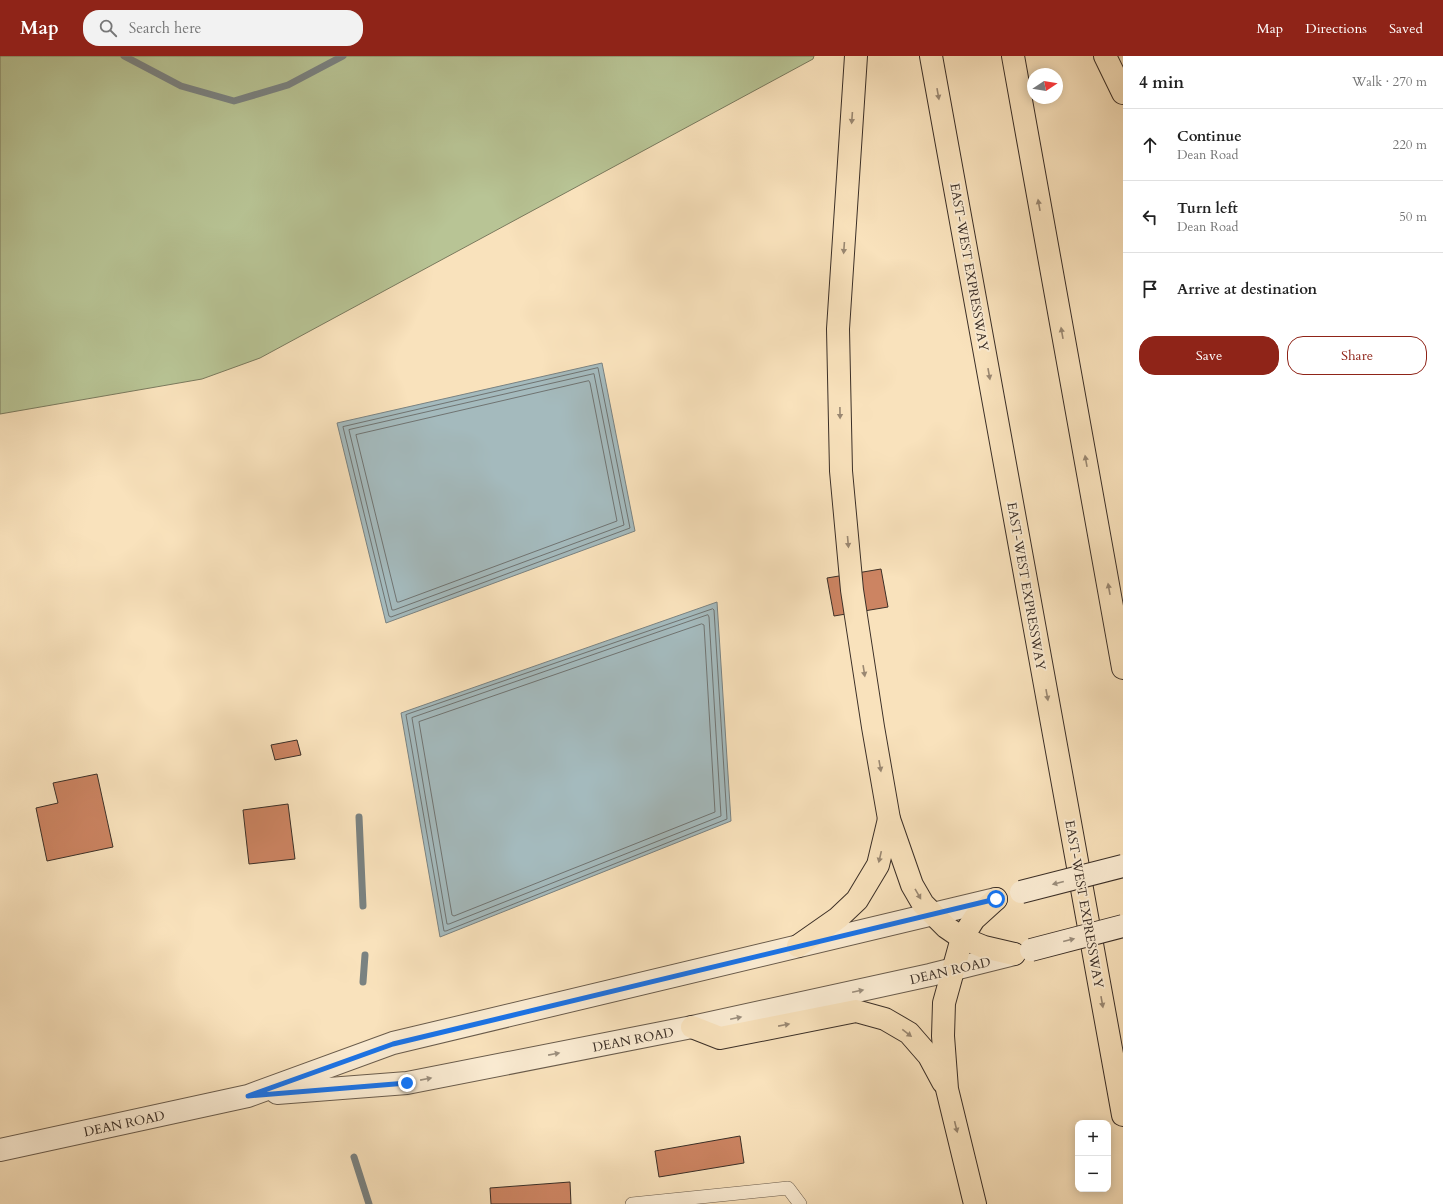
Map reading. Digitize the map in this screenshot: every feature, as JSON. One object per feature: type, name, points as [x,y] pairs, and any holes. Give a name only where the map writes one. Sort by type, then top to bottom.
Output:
[{"type":"highway","points":[[856,56],[838,329],[841,471],[852,590],[889,819],[912,885],[923,904],[933,914],[962,938],[984,947],[1023,952]]},
{"type":"highway","name":"EAST-WEST EXPRESSWAY","points":[[931,56],[1123,1115]]},
{"type":"highway","points":[[1012,56],[1123,668]]},
{"type":"highway","points":[[1105,56],[1123,93]]},
{"type":"highway","points":[[798,946],[838,918],[857,900],[878,865],[889,819]]},
{"type":"highway","points":[[975,1204],[947,1089],[943,1036],[944,1003],[962,938],[974,919],[996,899]]},
{"type":"highway","points":[[692,1027],[720,1038],[856,1011],[885,1019],[909,1033],[929,1056],[947,1089]]},
{"type":"street","points":[[1021,892],[1123,866]]},
{"type":"street","name":"DEAN ROAD","points":[[0,1150],[248,1096],[393,1044],[996,899]]},
{"type":"street","name":"DEAN ROAD","points":[[248,1096],[407,1083],[692,1027],[952,970],[1123,926]]},
{"type":"lane","points":[[632,1204],[788,1188],[800,1204]]},
{"type":"green space","points":[[0,56],[814,56],[813,59],[260,358],[202,379],[0,414]]},
{"type":"water","points":[[602,363],[635,531],[386,623],[337,423]]},
{"type":"water","points":[[717,602],[731,821],[440,937],[401,713]]},
{"type":"building","points":[[881,569],[888,607],[834,616],[827,578]]},
{"type":"building","points":[[297,740],[301,755],[275,760],[271,745]]},
{"type":"building","points":[[97,774],[113,847],[47,861],[36,808],[58,803],[53,783]]},
{"type":"building","points":[[288,804],[295,859],[249,864],[243,810]]},
{"type":"building","points":[[740,1136],[744,1163],[659,1177],[655,1151]]},
{"type":"building","points":[[570,1182],[571,1204],[491,1204],[490,1188]]},
{"type":"waterway","points":[[124,56],[181,86],[234,101],[288,85],[343,56]]},
{"type":"waterway","points":[[359,817],[363,906]]},
{"type":"waterway","points":[[363,982],[365,955]]},
{"type":"waterway","points":[[354,1157],[369,1204]]},
{"type":"route","points":[[407,1083],[248,1096],[393,1044],[996,899]]}]
